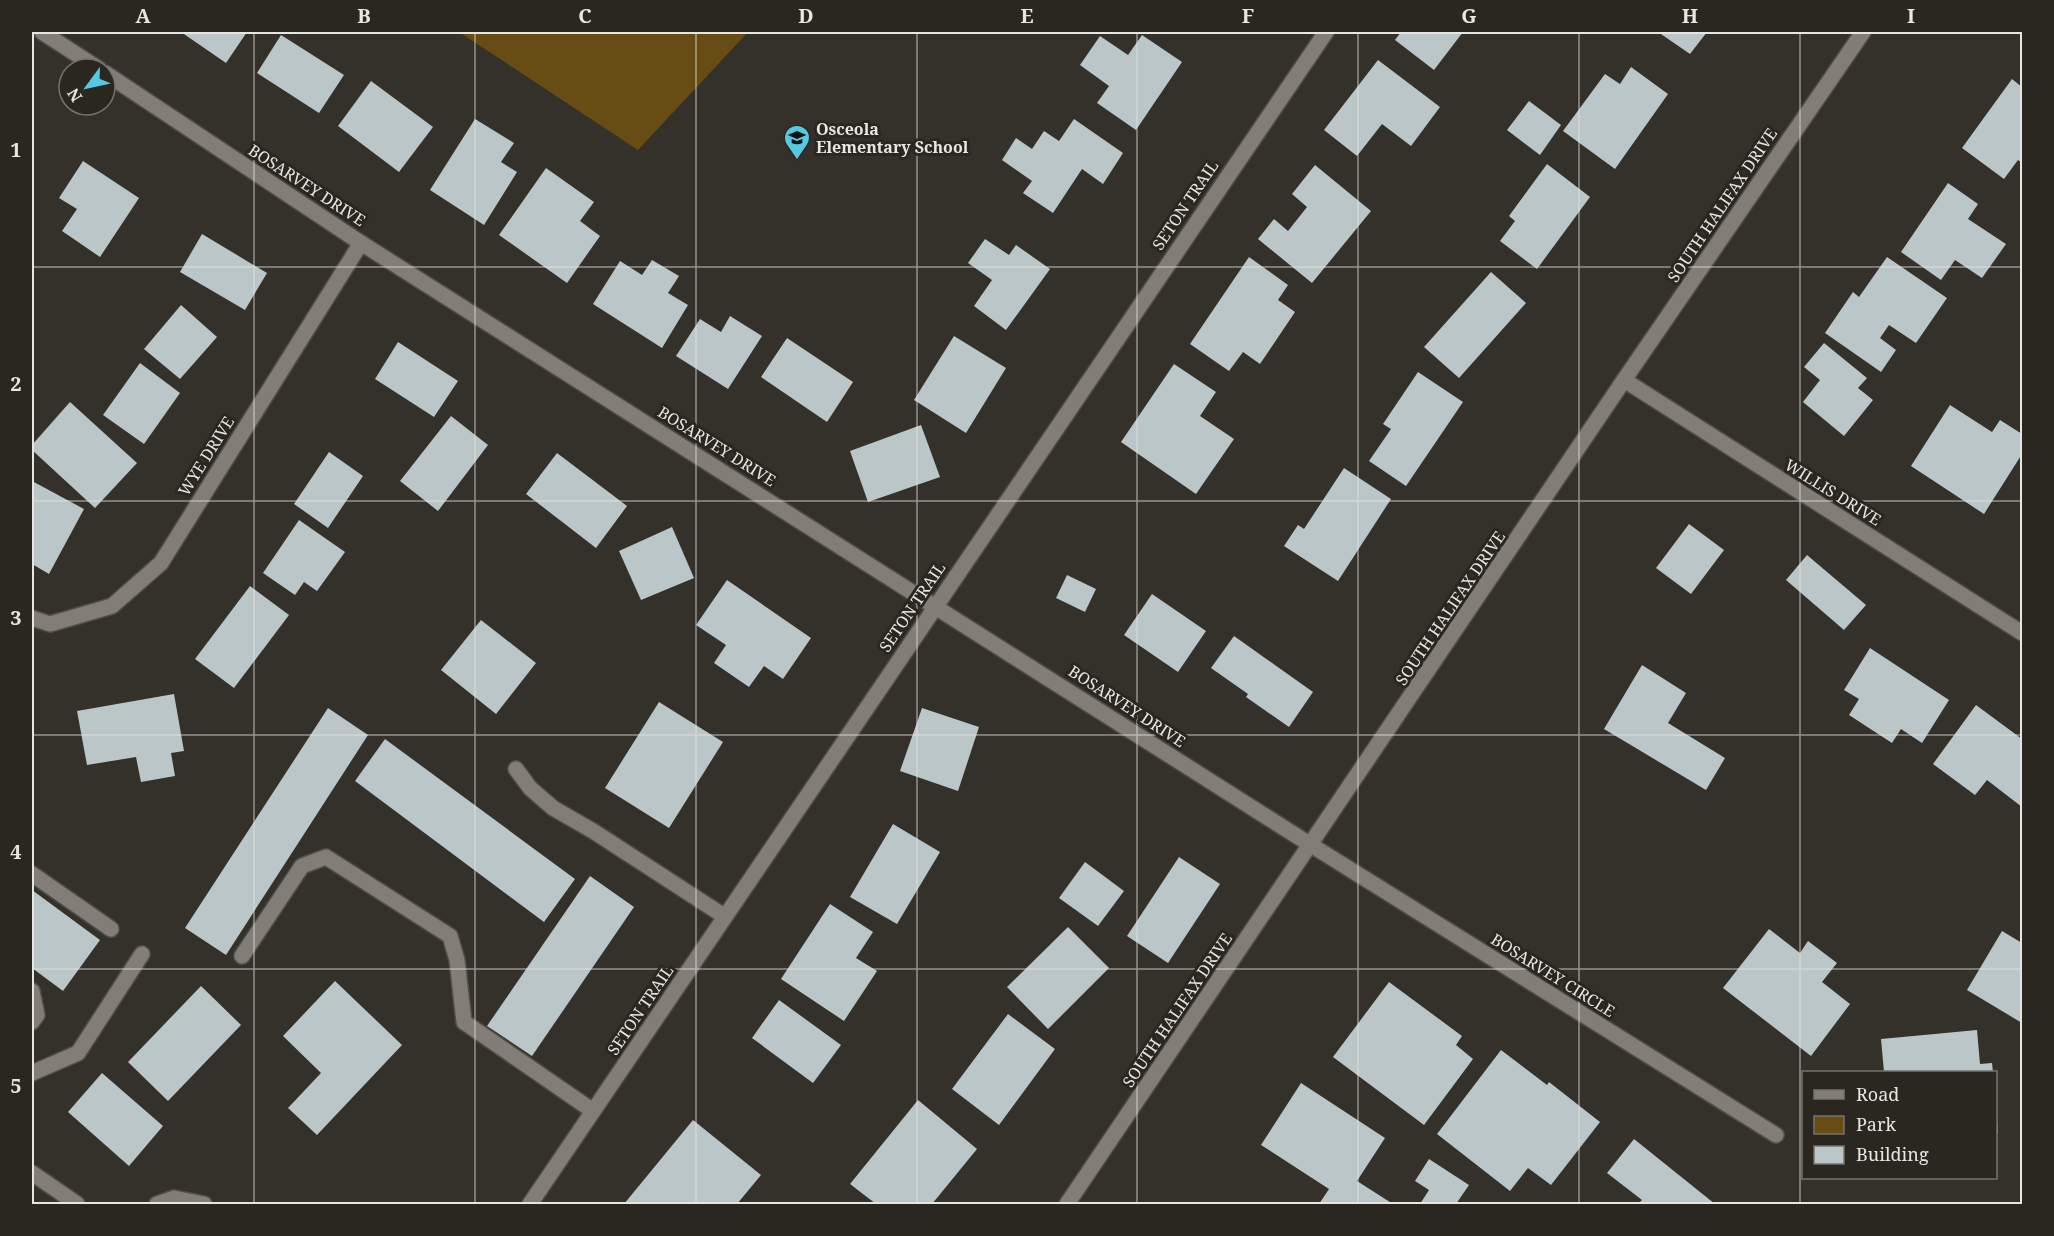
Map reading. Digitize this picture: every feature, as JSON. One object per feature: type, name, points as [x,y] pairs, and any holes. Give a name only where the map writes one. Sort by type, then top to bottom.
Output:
[{"type":"street","points":[[42,32],[81,57]]},
{"type":"street","name":"SETON TRAIL","points":[[530,1204],[1326,32]]},
{"type":"street","name":"SOUTH HALIFAX DRIVE","points":[[1067,1204],[1624,380],[1863,32]]},
{"type":"street","name":"BOSARVEY DRIVE","points":[[117,81],[361,243],[1311,845]]},
{"type":"street","name":"WYE DRIVE","points":[[32,618],[50,624],[112,606],[161,563],[361,243]]},
{"type":"street","name":"WILLIS DRIVE","points":[[1624,380],[2022,633]]},
{"type":"street","points":[[516,768],[530,788],[553,808],[593,831],[724,916]]},
{"type":"street","name":"BOSARVEY CIRCLE","points":[[1311,845],[1776,1135]]},
{"type":"street","points":[[242,956],[302,866],[327,857],[450,936],[457,960],[464,1023],[593,1111]]},
{"type":"street","points":[[32,874],[111,929]]},
{"type":"street","points":[[32,1073],[78,1053],[142,954]]},
{"type":"street","points":[[32,991],[37,1015],[32,1022]]},
{"type":"street","points":[[32,1173],[69,1202]]},
{"type":"street","points":[[157,1204],[174,1198],[204,1204]]},
{"type":"green space","points":[[459,32],[748,32],[638,150]]},
{"type":"building","points":[[181,32],[247,32],[226,63]]},
{"type":"building","points":[[1401,32],[1463,32],[1434,70],[1395,40]]},
{"type":"building","points":[[1658,32],[1707,32],[1690,54]]},
{"type":"building","points":[[281,35],[344,75],[319,113],[257,73]]},
{"type":"building","points":[[1142,35],[1182,62],[1136,130],[1097,103],[1109,86],[1080,65],[1100,36],[1128,55]]},
{"type":"building","points":[[1378,60],[1440,107],[1411,146],[1382,124],[1357,156],[1324,130]]},
{"type":"building","points":[[1631,67],[1668,94],[1615,169],[1563,131],[1605,74],[1620,84]]},
{"type":"building","points":[[2012,79],[2022,87],[2022,163],[2018,160],[2004,179],[1962,148]]},
{"type":"building","points":[[371,81],[433,127],[399,172],[338,126]]},
{"type":"building","points":[[1529,101],[1561,125],[1540,155],[1507,130]]},
{"type":"building","points":[[475,119],[514,143],[501,162],[517,172],[484,225],[430,190]]},
{"type":"building","points":[[1074,119],[1123,153],[1103,184],[1082,169],[1053,213],[1023,193],[1032,181],[1002,160],[1016,138],[1032,149],[1044,131],[1059,141]]},
{"type":"building","points":[[83,161],[139,198],[100,257],[62,231],[77,209],[59,198]]},
{"type":"building","points":[[1547,164],[1590,197],[1537,269],[1500,241],[1515,221],[1509,216]]},
{"type":"building","points":[[1315,165],[1371,211],[1312,283],[1258,239],[1274,219],[1288,231],[1307,207],[1292,194]]},
{"type":"building","points":[[546,168],[594,202],[580,221],[600,236],[567,283],[499,235]]},
{"type":"building","points":[[1948,183],[1978,204],[1968,219],[2006,244],[1982,278],[1955,260],[1941,280],[1901,252]]},
{"type":"building","points":[[202,234],[267,273],[245,310],[180,272]]},
{"type":"building","points":[[985,239],[1009,255],[1016,245],[1050,269],[1006,330],[974,306],[992,280],[968,263]]},
{"type":"building","points":[[1249,257],[1288,285],[1278,300],[1295,312],[1260,364],[1243,352],[1229,371],[1190,344]]},
{"type":"building","points":[[1887,257],[1947,298],[1916,343],[1889,325],[1880,338],[1896,350],[1881,372],[1825,333],[1853,292],[1859,297]]},
{"type":"building","points":[[652,260],[679,276],[668,293],[688,305],[662,348],[593,304],[620,261],[642,275]]},
{"type":"building","points":[[1491,272],[1526,303],[1459,378],[1424,347]]},
{"type":"building","points":[[181,305],[217,337],[180,379],[144,349]]},
{"type":"building","points":[[730,316],[762,336],[728,389],[676,356],[700,319],[721,332]]},
{"type":"building","points":[[954,336],[1006,368],[966,433],[914,400]]},
{"type":"building","points":[[787,338],[853,382],[827,422],[761,377]]},
{"type":"building","points":[[398,342],[458,381],[434,417],[375,379]]},
{"type":"building","points":[[1824,343],[1867,378],[1858,388],[1873,400],[1844,436],[1803,402],[1820,380],[1804,367]]},
{"type":"building","points":[[140,363],[180,393],[144,444],[103,415]]},
{"type":"building","points":[[1174,364],[1216,392],[1200,416],[1234,439],[1196,494],[1121,442]]},
{"type":"building","points":[[1418,372],[1463,402],[1406,486],[1369,461],[1391,429],[1383,424]]},
{"type":"building","points":[[70,402],[137,463],[95,508],[32,450],[32,445]]},
{"type":"building","points":[[1950,405],[1992,432],[2000,420],[2022,434],[2022,454],[1984,514],[1911,466]]},
{"type":"building","points":[[451,416],[488,445],[438,511],[400,481]]},
{"type":"building","points":[[921,425],[940,477],[868,502],[850,451]]},
{"type":"building","points":[[329,452],[363,476],[328,528],[294,504]]},
{"type":"building","points":[[557,453],[627,506],[596,548],[526,494]]},
{"type":"building","points":[[1344,468],[1391,499],[1338,581],[1284,546],[1298,525],[1304,529]]},
{"type":"building","points":[[32,481],[84,509],[49,574],[32,564]]},
{"type":"building","points":[[299,520],[345,552],[317,591],[304,582],[295,595],[263,573]]},
{"type":"building","points":[[1689,524],[1724,550],[1691,594],[1656,568]]},
{"type":"building","points":[[672,527],[694,578],[641,600],[619,551]]},
{"type":"building","points":[[1807,555],[1866,605],[1844,630],[1786,580]]},
{"type":"building","points":[[1067,575],[1096,589],[1085,612],[1056,598]]},
{"type":"building","points":[[727,580],[811,638],[783,679],[764,666],[749,687],[714,663],[726,645],[696,625]]},
{"type":"building","points":[[250,586],[289,615],[234,688],[195,659]]},
{"type":"building","points":[[1152,594],[1206,631],[1178,672],[1124,635]]},
{"type":"building","points":[[481,620],[536,663],[496,714],[441,670]]},
{"type":"building","points":[[1234,636],[1313,692],[1289,727],[1246,697],[1248,694],[1211,668]]},
{"type":"building","points":[[1870,648],[1949,700],[1922,743],[1901,729],[1892,743],[1849,715],[1859,699],[1844,690]]},
{"type":"building","points":[[1642,665],[1686,693],[1668,723],[1725,758],[1706,790],[1604,729]]},
{"type":"building","points":[[174,694],[184,751],[171,753],[175,776],[141,782],[136,757],[87,765],[77,711]]},
{"type":"building","points":[[659,702],[723,742],[669,828],[605,788]]},
{"type":"building","points":[[1976,705],[2022,739],[2022,807],[1987,780],[1975,795],[1933,764]]},
{"type":"building","points":[[328,708],[368,735],[226,955],[185,928]]},
{"type":"building","points":[[922,708],[979,727],[958,791],[900,771]]},
{"type":"building","points":[[385,739],[575,879],[544,922],[355,781]]},
{"type":"building","points":[[893,824],[940,852],[897,924],[850,897]]},
{"type":"building","points":[[1179,857],[1220,884],[1168,963],[1127,936]]},
{"type":"building","points":[[1085,862],[1124,891],[1098,926],[1059,898]]},
{"type":"building","points":[[590,876],[634,907],[532,1056],[487,1026]]},
{"type":"building","points":[[32,890],[100,940],[63,991],[32,968]]},
{"type":"building","points":[[830,904],[873,932],[856,958],[877,971],[844,1021],[781,979]]},
{"type":"building","points":[[1068,927],[1109,968],[1048,1029],[1007,987]]},
{"type":"building","points":[[1769,929],[1800,953],[1808,941],[1837,963],[1822,982],[1850,1004],[1811,1056],[1723,988]]},
{"type":"building","points":[[2002,931],[2022,943],[2022,1023],[1967,990]]},
{"type":"building","points":[[335,981],[402,1045],[317,1135],[288,1108],[321,1073],[283,1036]]},
{"type":"building","points":[[1389,982],[1462,1036],[1456,1045],[1473,1059],[1424,1125],[1333,1057]]},
{"type":"building","points":[[201,986],[241,1025],[168,1101],[128,1062]]},
{"type":"building","points":[[779,1000],[841,1045],[813,1083],[752,1038]]},
{"type":"building","points":[[1008,1014],[1055,1049],[999,1125],[952,1089]]},
{"type":"building","points":[[1977,1030],[1980,1064],[1992,1063],[1993,1071],[1884,1071],[1881,1039]]},
{"type":"building","points":[[1501,1050],[1547,1085],[1549,1082],[1600,1122],[1551,1185],[1528,1168],[1510,1191],[1437,1134]]},
{"type":"building","points":[[102,1073],[163,1126],[129,1166],[68,1112]]},
{"type":"building","points":[[1301,1083],[1385,1138],[1357,1181],[1393,1204],[1319,1204],[1329,1189],[1261,1145]]},
{"type":"building","points":[[918,1100],[977,1149],[932,1204],[876,1204],[850,1184]]},
{"type":"building","points":[[693,1120],[761,1175],[737,1204],[624,1204]]},
{"type":"building","points":[[1634,1139],[1715,1204],[1638,1204],[1642,1200],[1607,1173]]},
{"type":"building","points":[[1429,1159],[1469,1185],[1456,1204],[1420,1204],[1429,1190],[1415,1181]]},
{"type":"place","name":"Osceola Elementary School","points":[[797,161]]}]
